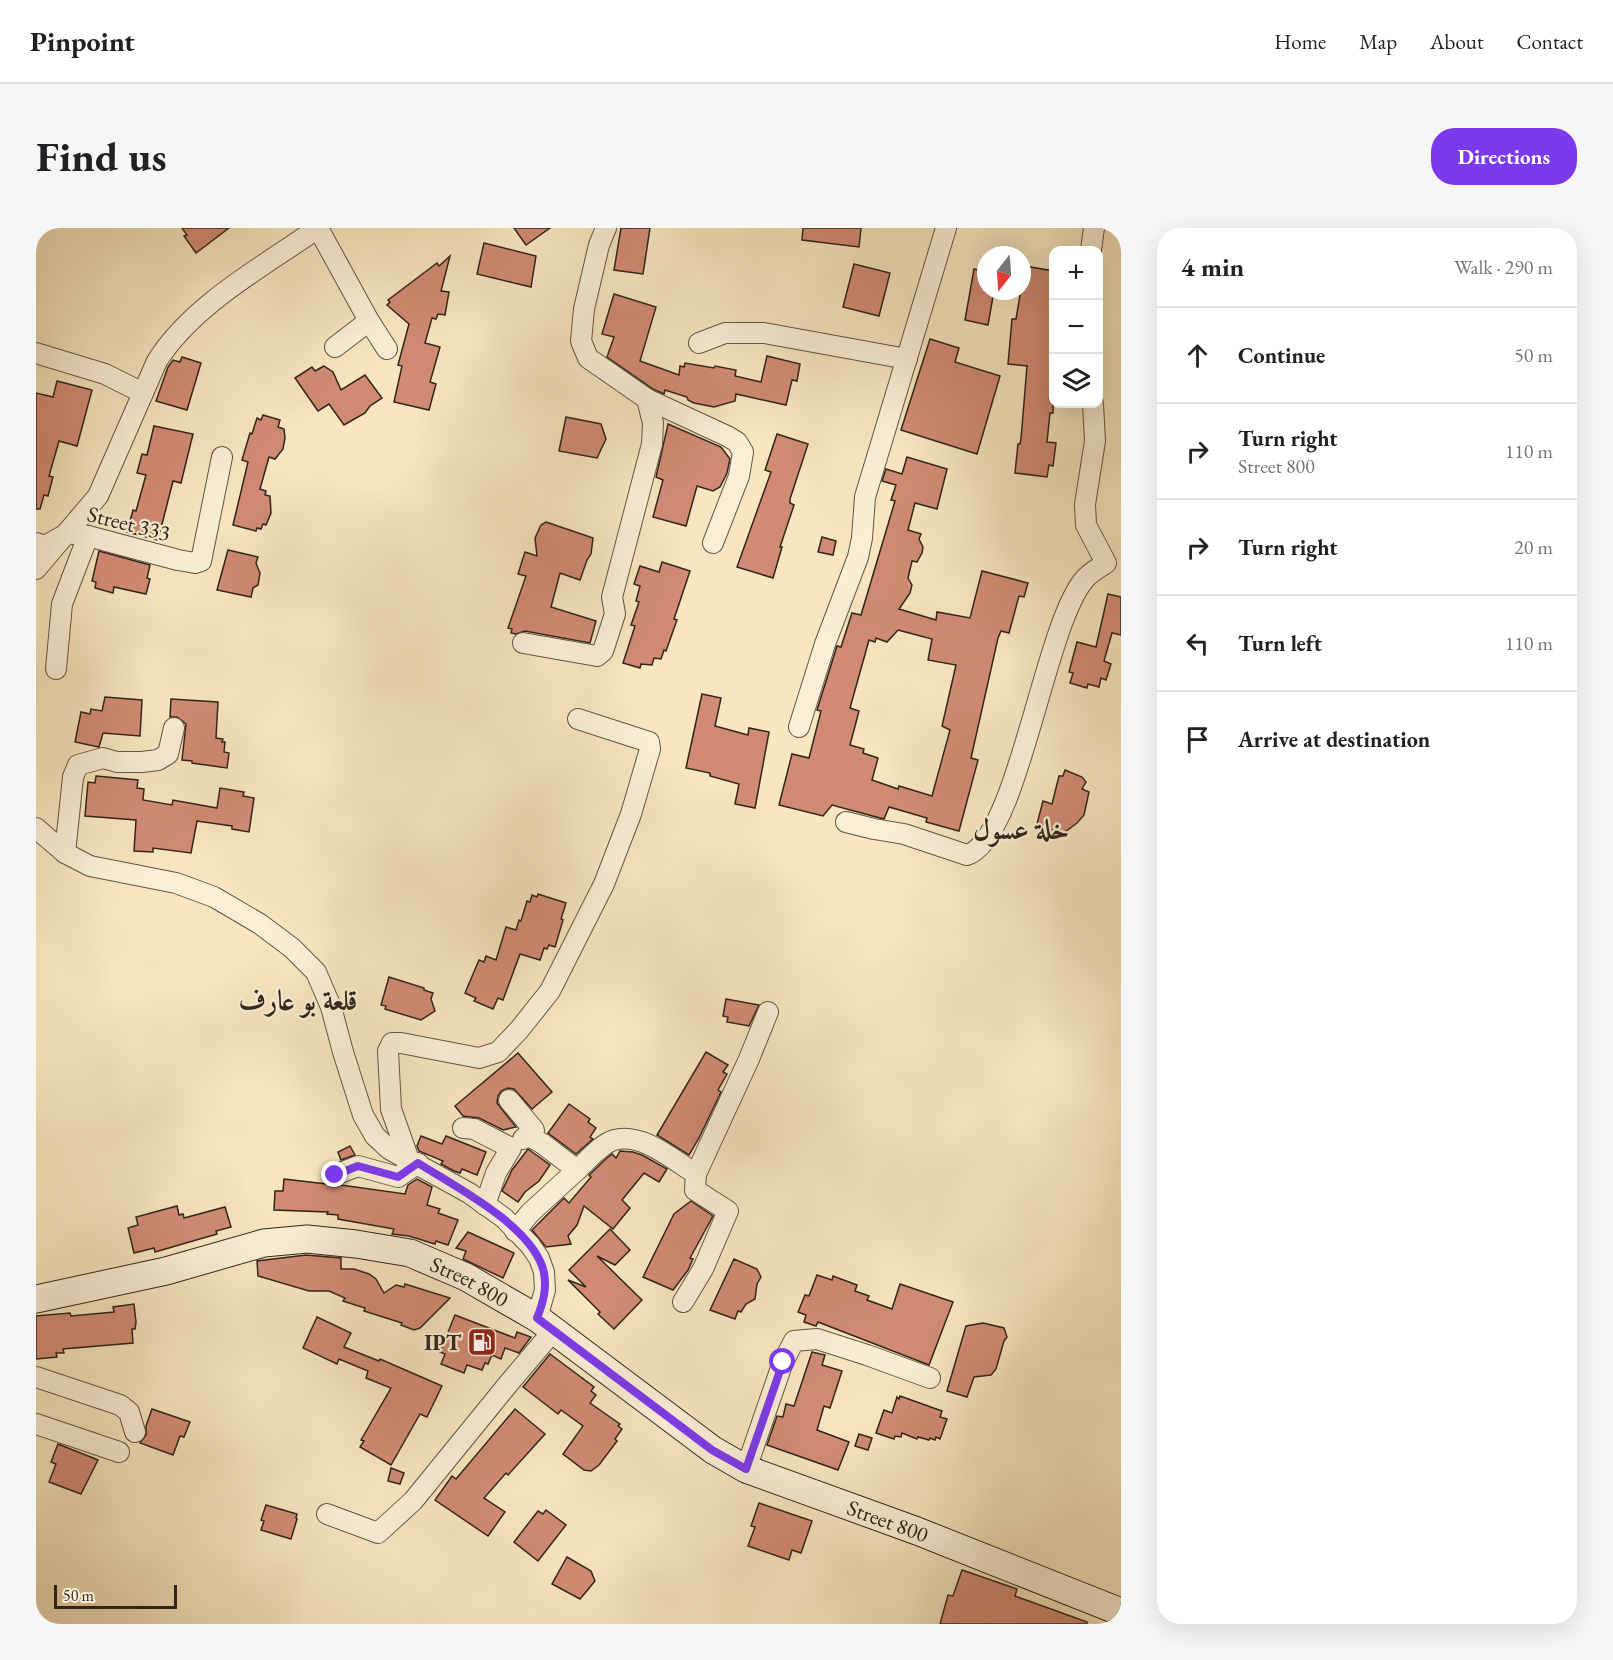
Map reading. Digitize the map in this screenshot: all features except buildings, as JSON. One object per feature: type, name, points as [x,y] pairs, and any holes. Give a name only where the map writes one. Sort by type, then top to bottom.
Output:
[{"type":"main road","name":"Street 800","points":[[36,1299],[166,1271],[264,1243],[307,1239],[410,1253],[466,1277],[546,1324],[712,1450],[746,1469],[917,1531],[1121,1612]]},
{"type":"street","points":[[36,569],[98,496],[157,361],[168,344],[185,326],[230,289],[318,228],[387,349]]},
{"type":"street","points":[[606,228],[599,245],[584,309],[581,341],[588,358],[646,399],[737,442],[743,452],[739,476],[713,543]]},
{"type":"street","points":[[799,727],[825,644],[858,557],[865,497],[946,228]]},
{"type":"street","points":[[1092,246],[1094,228]]},
{"type":"street","points":[[335,347],[369,321]]},
{"type":"street","points":[[699,343],[725,333],[764,333],[907,359]]},
{"type":"street","points":[[36,353],[105,374],[143,393]]},
{"type":"street","points":[[523,643],[597,656],[603,651],[615,614],[612,597],[652,444],[653,423],[646,399]]},
{"type":"street","points":[[846,822],[904,834],[967,855],[975,852],[988,837],[1019,764],[1069,605],[1084,579],[1113,564],[1086,525],[1085,504],[1095,441],[1093,408]]},
{"type":"street","name":"Street 333","points":[[36,543],[45,546],[68,532],[178,560],[195,563],[201,561],[222,457]]},
{"type":"street","points":[[56,669],[62,604],[88,536]]},
{"type":"street","points":[[413,1161],[391,1108],[388,1051],[392,1043],[479,1058],[498,1053],[550,991],[604,884],[631,814],[650,748],[649,742],[578,719]]},
{"type":"street","points":[[65,853],[73,777],[78,765],[102,758],[117,762],[159,760],[168,754],[174,728]]},
{"type":"street","points":[[36,828],[65,853],[90,866],[177,883],[214,897],[260,924],[292,948],[316,972],[331,1007],[343,1052],[367,1122],[375,1136],[389,1149],[413,1161],[504,1218],[539,1258],[544,1272],[546,1324],[509,1383],[413,1501],[378,1533],[327,1514]]},
{"type":"street","points":[[683,1302],[704,1269],[728,1211],[695,1190],[696,1174],[749,1059],[768,1011]]},
{"type":"street","points":[[485,1205],[496,1173],[512,1148],[534,1130],[509,1100]]},
{"type":"street","points":[[463,1128],[474,1129],[512,1148]]},
{"type":"street","points":[[528,1135],[577,1170]]},
{"type":"street","points":[[515,1231],[530,1213],[612,1141],[631,1139],[644,1143],[696,1174]]},
{"type":"street","points":[[335,1175],[358,1166],[398,1177],[413,1161]]},
{"type":"street","points":[[746,1469],[783,1362],[794,1341],[817,1339],[930,1378]]},
{"type":"street","points":[[36,1377],[120,1405],[129,1412],[135,1432]]},
{"type":"street","points":[[36,1424],[118,1452]]},
{"type":"place","name":"IPT","points":[[482,1342]]},
{"type":"district","name":"خلة عسول","points":[[1021,829]]},
{"type":"district","name":"قلعة بو عارف","points":[[298,1000]]},
{"type":"route","points":[[335,1175],[358,1166],[398,1177],[418,1163],[469,1193],[504,1218],[530,1245],[539,1258],[544,1272],[545,1290],[537,1318],[712,1450],[746,1469],[783,1362]]}]
